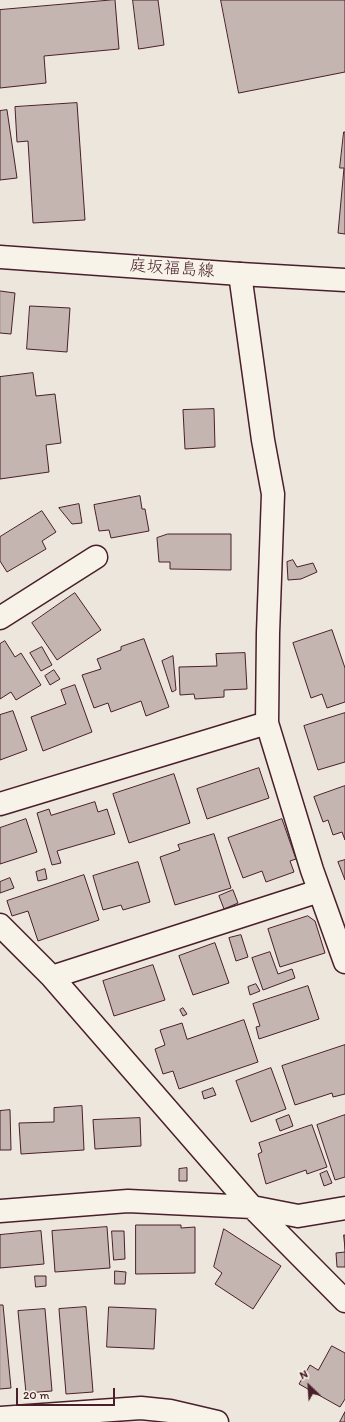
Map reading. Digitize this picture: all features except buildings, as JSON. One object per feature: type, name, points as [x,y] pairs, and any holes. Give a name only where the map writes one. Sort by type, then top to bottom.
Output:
[{"type":"street","name":"庭坂福島線","points":[[0,257],[345,280]]},
{"type":"street","points":[[240,274],[263,440],[273,494],[266,723],[319,891],[345,962]]},
{"type":"street","points":[[0,618],[96,556]]},
{"type":"street","points":[[0,804],[266,723]]},
{"type":"street","points":[[52,977],[319,891]]},
{"type":"street","points":[[0,925],[52,977],[252,1207],[345,1301]]},
{"type":"street","points":[[0,1211],[128,1202],[252,1207],[298,1216],[345,1208]]},
{"type":"street","points":[[0,1418],[141,1408],[170,1411],[217,1422]]}]
